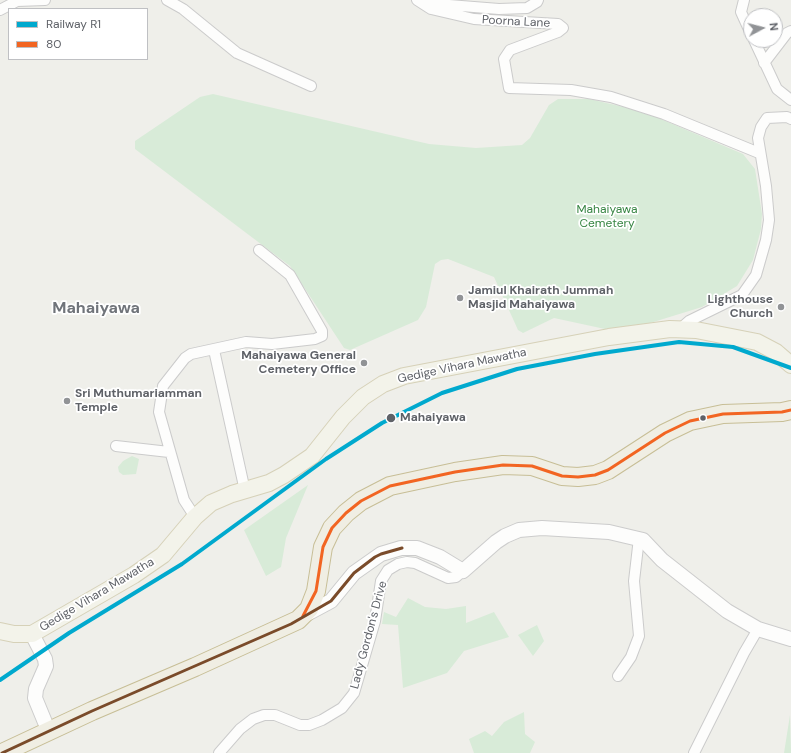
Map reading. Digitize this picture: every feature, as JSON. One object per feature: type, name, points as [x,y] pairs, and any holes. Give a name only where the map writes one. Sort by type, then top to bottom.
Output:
[{"type":"highway","points":[[2,753],[92,711],[286,627],[303,616],[316,592],[323,547],[332,528],[346,513],[361,501],[390,486],[455,472],[503,465],[532,466],[562,476],[578,477],[595,475],[608,470],[665,433],[690,421],[724,414],[789,410]]},
{"type":"main road","name":"Gedige Vihara Mawatha","points":[[35,639],[153,563],[173,544],[195,517],[211,503],[220,498],[277,480],[302,463],[321,447],[343,417],[363,397],[387,382],[423,372],[609,337],[680,329],[696,330],[756,342],[784,353],[791,365]]},
{"type":"main road","name":"Gedige Vihara Mawatha","points":[[736,338],[769,355],[791,378]]},
{"type":"main road","points":[[0,631],[35,639]]},
{"type":"street","points":[[0,10],[17,1],[45,0]]},
{"type":"street","points":[[167,0],[183,9],[237,53],[310,86]]},
{"type":"street","points":[[419,2],[499,9],[527,8],[538,0]]},
{"type":"street","points":[[743,16],[741,12],[744,0]]},
{"type":"street","name":"Poorna Lane","points":[[419,2],[431,10],[474,19],[558,24],[563,28],[558,32],[510,50],[504,59],[509,88],[571,90],[611,97],[664,114],[759,152]]},
{"type":"street","points":[[764,63],[787,32],[791,31]]},
{"type":"street","points":[[757,48],[777,89],[791,100]]},
{"type":"street","points":[[680,329],[690,321],[742,295],[756,275],[766,240],[769,220],[766,186],[759,152],[758,138],[761,127],[767,118],[787,117],[791,119]]},
{"type":"street","points":[[195,517],[184,500],[159,412],[163,386],[185,358],[191,354],[246,342],[272,344],[315,339],[322,336],[322,331],[290,275],[259,250]]},
{"type":"street","points":[[214,350],[245,491]]},
{"type":"street","points":[[116,446],[170,452]]},
{"type":"street","points":[[303,616],[326,605],[339,592],[354,573],[375,557],[389,551],[409,548],[424,550],[440,557],[463,571],[496,542],[519,530],[542,528],[609,532],[639,538],[647,543],[662,560],[698,590],[728,612],[758,629],[791,639]]},
{"type":"street","points":[[618,676],[631,657],[639,636],[634,581],[639,538]]},
{"type":"street","name":"Lady Gordon's Drive","points":[[219,753],[240,729],[253,719],[264,715],[275,715],[300,724],[309,725],[322,720],[342,708],[354,693],[375,621],[381,581],[388,570],[398,564],[407,562],[415,563],[448,578],[460,575],[463,571]]},
{"type":"street","points":[[694,753],[758,629]]},
{"type":"street","points":[[35,639],[45,659],[44,671],[36,689],[36,698],[49,732]]},
{"type":"green space","name":"Mahaiyawa Cemetery","points":[[213,94],[429,144],[476,148],[522,145],[530,138],[549,105],[558,99],[589,99],[624,107],[656,117],[743,154],[755,169],[762,214],[761,229],[753,260],[737,286],[702,307],[634,328],[605,329],[554,318],[523,333],[518,330],[494,277],[448,259],[441,260],[435,264],[426,307],[418,320],[350,350],[344,348],[290,266],[135,149],[135,141],[200,97]]},
{"type":"green space","points":[[132,456],[139,459],[136,474],[123,475],[119,472],[118,467],[123,461]]},
{"type":"green space","points":[[308,485],[286,538],[281,567],[266,576],[244,530]]},
{"type":"green space","points":[[408,598],[425,607],[446,609],[466,606],[466,623],[494,612],[509,637],[464,651],[447,673],[403,688],[398,625],[382,624],[384,612],[396,617]]},
{"type":"green space","points":[[537,625],[544,641],[533,656],[518,635]]},
{"type":"green space","points":[[524,712],[525,734],[535,742],[530,753],[474,753],[469,739],[485,731],[492,736],[504,722]]},
{"type":"green space","points":[[790,715],[791,753],[784,753]]},
{"type":"rail line","name":"R1","points":[[0,680],[69,633],[182,564],[326,459],[382,423],[442,393],[517,369],[595,354],[679,342],[733,347],[791,368]]},
{"type":"transit line","name":"80","points":[[303,616],[316,591],[323,547],[332,528],[346,513],[361,501],[390,486],[455,472],[503,465],[532,466],[562,476],[578,477],[595,475],[608,470],[665,433],[690,421],[723,414],[782,412],[791,410]]},
{"type":"transit line","points":[[2,753],[92,711],[291,624],[331,601],[354,573],[375,557],[402,548]]},
{"type":"place","name":"Jamiul Khairath Jummah Masjid Mahaiyawa","points":[[460,298]]},
{"type":"place","name":"Lighthouse Church","points":[[781,307]]},
{"type":"place","name":"Mahaiyawa General Cemetery Office","points":[[364,363]]},
{"type":"place","name":"Sri Muthumariamman Temple","points":[[67,401]]},
{"type":"place","name":"Mahaiyawa","points":[[391,418]]},
{"type":"district","name":"Mahaiyawa","points":[[96,309]]}]
